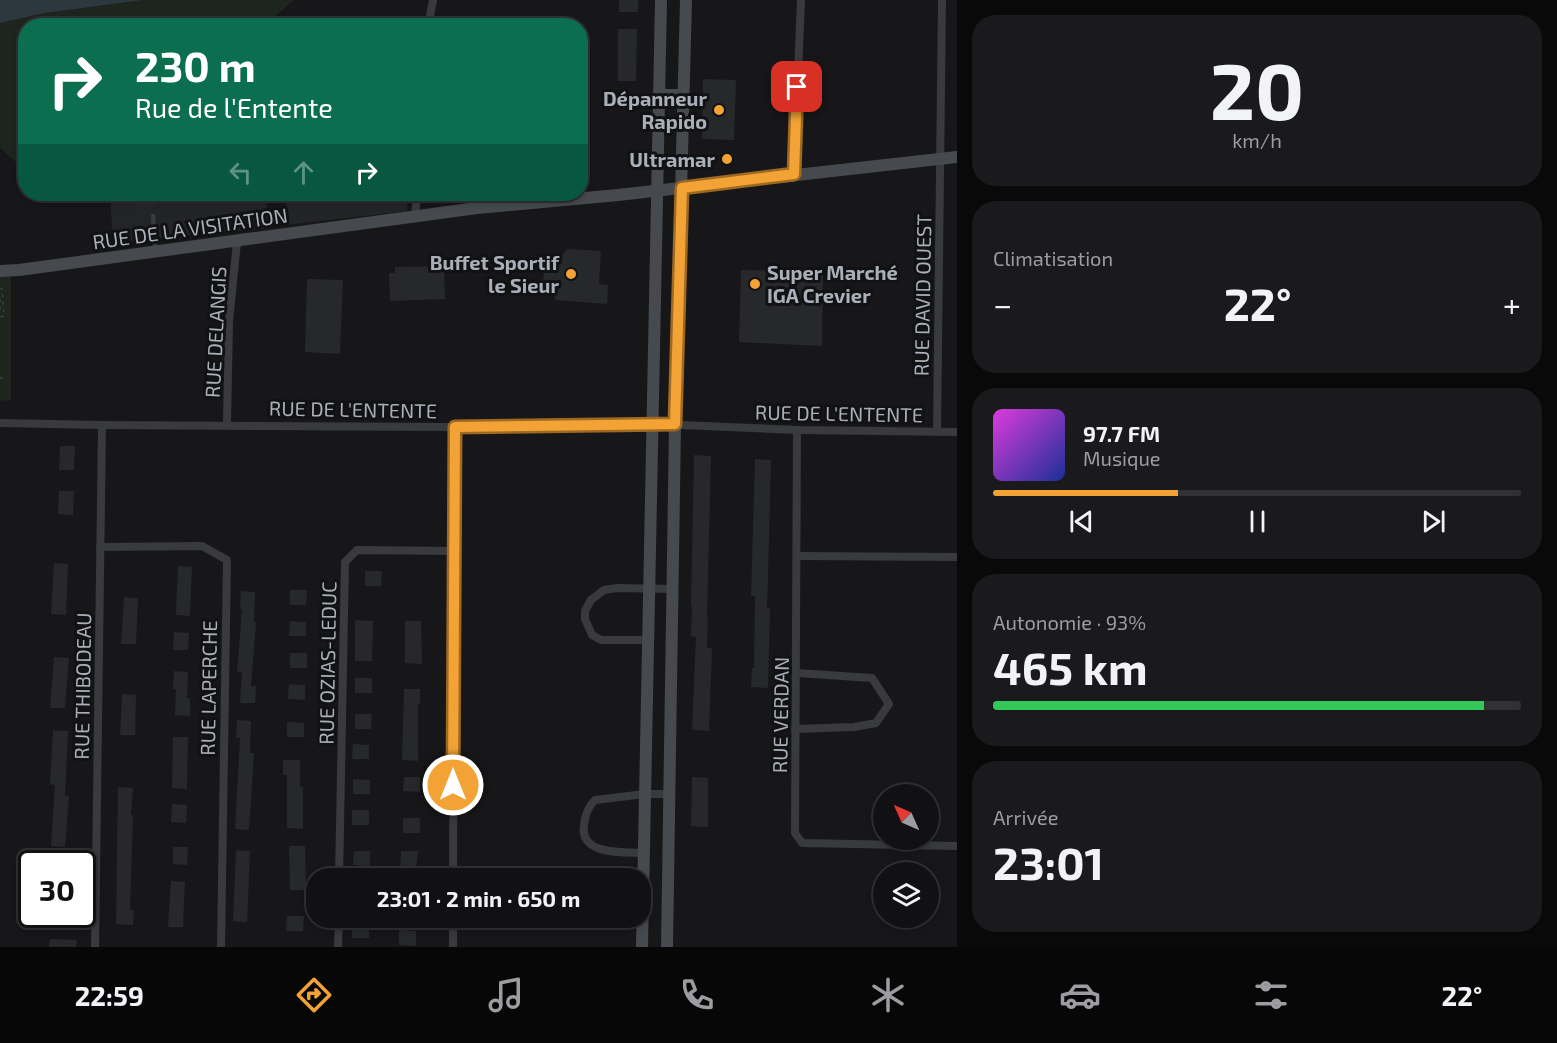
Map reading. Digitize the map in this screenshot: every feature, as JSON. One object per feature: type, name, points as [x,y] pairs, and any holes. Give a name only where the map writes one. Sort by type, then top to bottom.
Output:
[{"type":"street","points":[[430,18],[433,0]]},
{"type":"street","points":[[642,947],[661,0]]},
{"type":"street","points":[[667,947],[675,424],[686,0]]},
{"type":"street","points":[[794,174],[801,0]]},
{"type":"street","name":"RUE DAVID OUEST","points":[[937,432],[942,0]]},
{"type":"street","points":[[658,95],[682,95]]},
{"type":"street","name":"RUE DE LA VISITATION","points":[[588,197],[957,157]]},
{"type":"street","points":[[415,217],[416,201]]},
{"type":"street","name":"RUE DE LA VISITATION","points":[[0,271],[237,242],[477,208],[547,201]]},
{"type":"street","name":"RUE DELANGIS","points":[[227,424],[229,321],[237,242]]},
{"type":"street","name":"RUE DE L'ENTENTE","points":[[0,423],[455,427],[675,424],[797,430],[957,432]]},
{"type":"street","name":"RUE THIBODEAU","points":[[95,947],[102,425]]},
{"type":"street","points":[[453,868],[455,427]]},
{"type":"street","name":"RUE VERDAN","points":[[797,430],[795,833],[802,843],[957,846]]},
{"type":"street","name":"RUE LAPERCHE","points":[[100,547],[202,546],[227,560],[221,947]]},
{"type":"street","name":"RUE OZIAS-LEDUC","points":[[339,868],[345,562],[357,550],[455,551]]},
{"type":"street","points":[[797,556],[957,557]]},
{"type":"street","points":[[648,640],[601,640],[592,635],[585,619],[585,611],[591,600],[604,590],[617,588],[672,589]]},
{"type":"street","points":[[795,729],[854,727],[876,723],[889,704],[872,678],[797,673]]},
{"type":"street","points":[[644,853],[613,852],[593,847],[588,843],[583,828],[587,812],[596,800],[645,794],[669,794]]},
{"type":"street","points":[[338,947],[339,928]]},
{"type":"street","points":[[453,928],[453,947]]},
{"type":"lane","points":[[153,216],[155,252]]},
{"type":"path","points":[[0,288],[2,289],[4,316],[0,315],[0,299]]},
{"type":"path","points":[[0,378],[5,379]]},
{"type":"shaded area","points":[[0,0],[143,0],[45,13],[0,23]]},
{"type":"shaded area","points":[[143,0],[294,0],[273,18],[22,18]]},
{"type":"shaded area","points":[[18,19],[18,164],[0,148],[0,23]]},
{"type":"shaded area","points":[[110,201],[267,201],[269,228],[113,243]]},
{"type":"shaded area","points":[[286,201],[408,201],[407,211],[287,225]]},
{"type":"shaded area","points":[[0,273],[11,273],[11,400],[0,401]]},
{"type":"building","points":[[619,0],[638,0],[638,12],[619,12]]},
{"type":"building","points":[[618,29],[637,29],[636,81],[618,81]]},
{"type":"building","name":"Dépanneur Rapido","points":[[703,79],[736,80],[734,140],[702,139]]},
{"type":"building","points":[[132,201],[156,201],[158,204],[152,209],[149,205],[140,211]]},
{"type":"building","name":"Buffet Sportif le Sieur","points":[[568,249],[601,251],[599,284],[608,285],[607,304],[555,300],[556,287],[543,286],[544,263],[553,263]]},
{"type":"building","points":[[444,266],[445,299],[390,301],[389,273],[395,273],[395,267]]},
{"type":"building","points":[[741,270],[823,272],[822,346],[739,342]]},
{"type":"building","points":[[307,279],[343,280],[340,354],[305,352]]},
{"type":"building","points":[[60,446],[75,446],[74,470],[59,470]]},
{"type":"building","points":[[694,455],[711,456],[707,618],[707,648],[712,648],[709,731],[692,730],[696,637],[691,636]]},
{"type":"building","points":[[755,459],[771,460],[767,608],[770,608],[768,688],[751,687],[752,668],[754,668],[755,596],[751,596]]},
{"type":"building","points":[[59,491],[74,491],[73,515],[58,514]]},
{"type":"building","points":[[54,563],[68,564],[66,615],[51,614]]},
{"type":"building","points":[[178,566],[192,567],[190,616],[176,615]]},
{"type":"building","points":[[365,571],[382,571],[381,586],[365,586]]},
{"type":"building","points":[[290,590],[307,590],[306,605],[290,605]]},
{"type":"building","points":[[241,591],[255,592],[254,622],[256,622],[251,686],[256,686],[255,703],[240,703],[242,672],[237,672],[242,609],[240,609]]},
{"type":"building","points":[[124,597],[138,598],[136,644],[121,644]]},
{"type":"building","points":[[355,620],[373,621],[372,661],[355,661]]},
{"type":"building","points":[[290,621],[306,622],[306,636],[289,636]]},
{"type":"building","points":[[405,621],[421,621],[422,664],[405,663]]},
{"type":"building","points":[[174,632],[189,633],[188,650],[173,650]]},
{"type":"building","points":[[290,653],[307,653],[307,668],[290,668]]},
{"type":"building","points":[[54,657],[69,658],[65,708],[50,708]]},
{"type":"building","points":[[174,671],[188,672],[187,698],[190,698],[190,716],[175,715]]},
{"type":"building","points":[[355,678],[372,678],[372,693],[355,693]]},
{"type":"building","points":[[289,684],[305,685],[305,700],[288,699]]},
{"type":"building","points":[[404,689],[420,689],[418,761],[402,760]]},
{"type":"building","points":[[122,694],[136,695],[135,735],[120,735]]},
{"type":"building","points":[[355,714],[372,714],[371,729],[355,729]]},
{"type":"building","points":[[237,720],[251,721],[250,753],[254,753],[249,830],[235,829],[240,738],[236,738]]},
{"type":"building","points":[[287,722],[304,723],[304,737],[287,737]]},
{"type":"building","points":[[53,730],[68,731],[65,796],[69,796],[65,847],[51,846],[55,785],[50,784]]},
{"type":"building","points":[[173,737],[188,737],[187,789],[172,788]]},
{"type":"building","points":[[353,744],[369,745],[369,759],[352,759]]},
{"type":"building","points":[[283,760],[300,760],[300,787],[303,787],[303,829],[287,828],[287,775],[283,775]]},
{"type":"building","points":[[404,777],[420,777],[420,792],[403,791]]},
{"type":"building","points":[[692,777],[708,778],[708,827],[691,826]]},
{"type":"building","points":[[353,779],[370,780],[370,794],[353,794]]},
{"type":"building","points":[[118,787],[133,788],[130,910],[134,910],[133,925],[116,924]]},
{"type":"building","points":[[172,804],[187,805],[186,823],[171,822]]},
{"type":"building","points":[[352,810],[369,810],[369,825],[352,825]]},
{"type":"building","points":[[403,818],[420,818],[420,833],[403,833]]},
{"type":"building","points":[[289,846],[305,846],[306,890],[290,890]]},
{"type":"building","points":[[173,847],[188,847],[187,865],[173,864]]},
{"type":"building","points":[[236,850],[250,851],[247,922],[233,921]]},
{"type":"building","points":[[354,851],[370,851],[370,866],[353,865]]},
{"type":"building","points":[[401,851],[418,851],[416,868],[400,868]]},
{"type":"building","points":[[171,881],[185,882],[183,927],[168,927]]},
{"type":"building","points":[[287,916],[304,916],[303,931],[286,931]]},
{"type":"building","points":[[352,928],[369,928],[369,938],[352,938]]},
{"type":"building","points":[[399,930],[416,931],[416,946],[399,945]]},
{"type":"building","points":[[50,939],[77,940],[76,947],[49,947]]},
{"type":"place","name":"Dépanneur Rapido","points":[[719,110]]},
{"type":"place","name":"Ultramar","points":[[727,159]]},
{"type":"place","name":"Buffet Sportif le Sieur","points":[[571,274]]},
{"type":"place","name":"Super Marché IGA Crevier","points":[[755,284]]},
{"type":"route","points":[[453,785],[455,427],[675,424],[682,188],[794,174],[797,87]]}]
